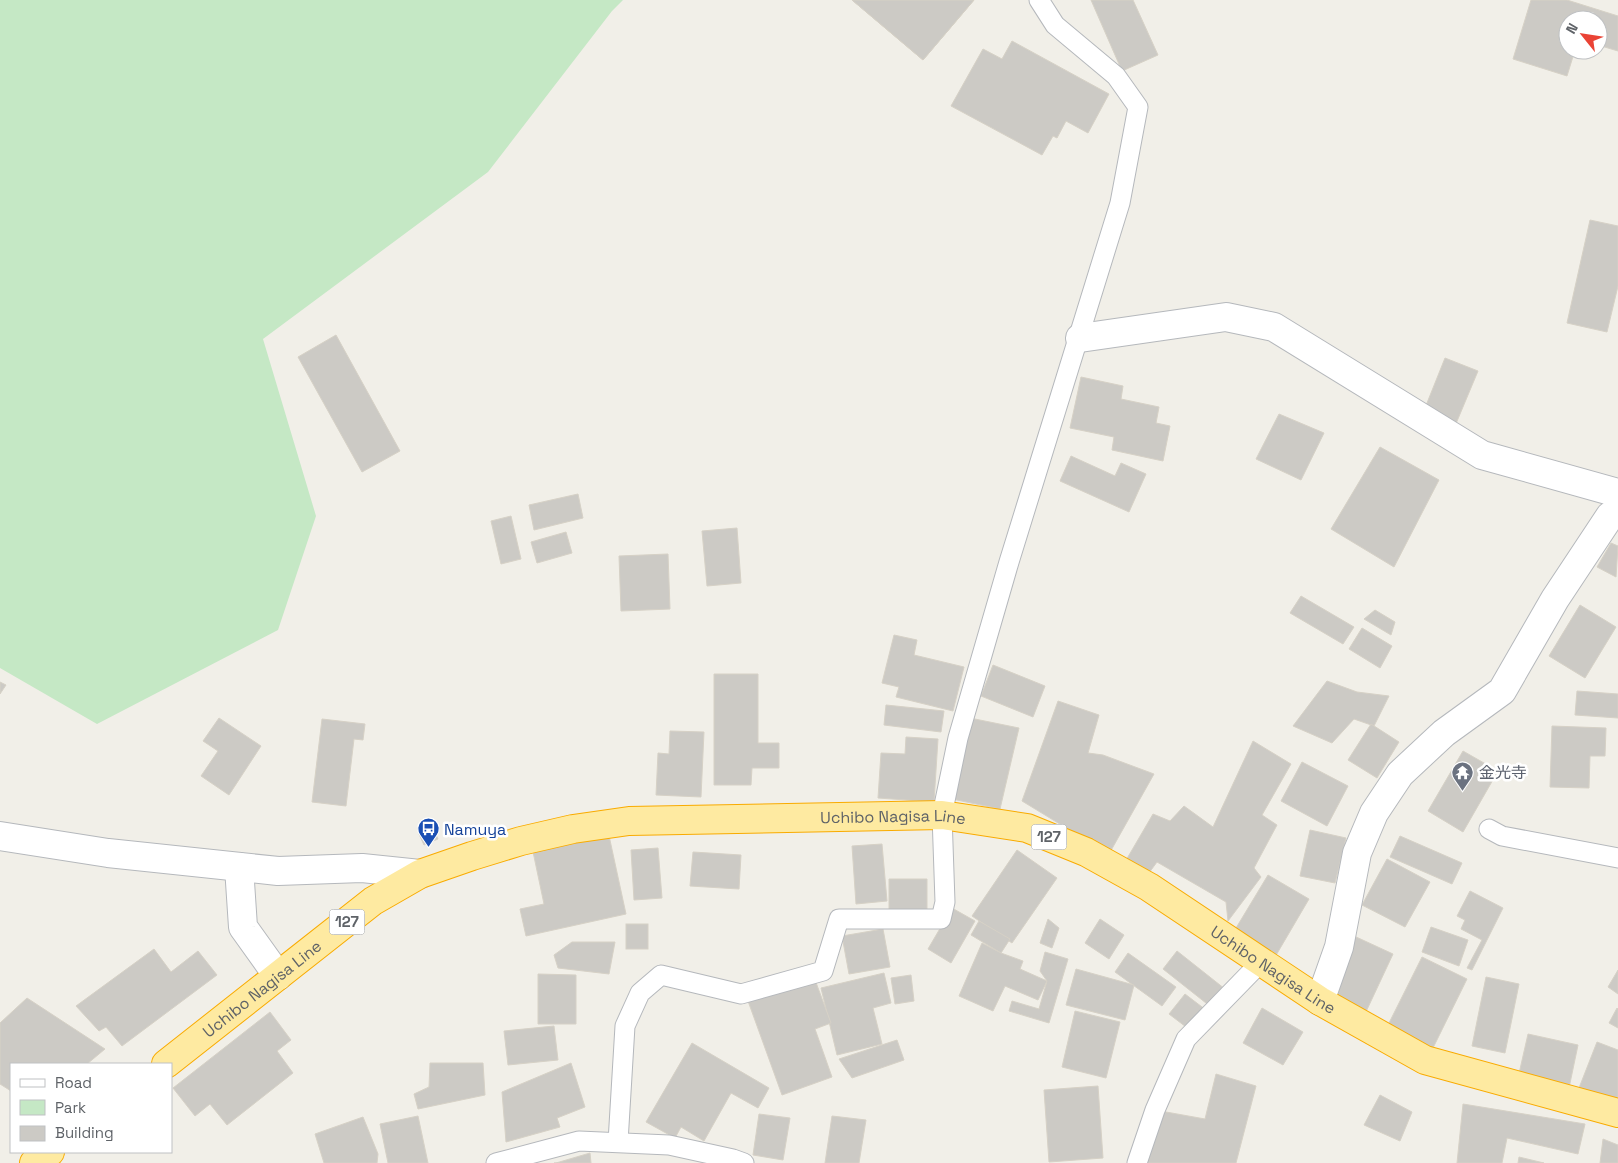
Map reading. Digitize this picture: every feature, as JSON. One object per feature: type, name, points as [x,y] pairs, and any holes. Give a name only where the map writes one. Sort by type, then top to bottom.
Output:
[{"type":"highway","name":"Uchibo Nagisa Line","points":[[167,1063],[373,901],[420,874],[521,841],[573,829],[629,821],[942,815],[1027,828],[1086,852],[1149,888],[1320,1001],[1425,1060],[1618,1113]]},
{"type":"highway","points":[[34,1163],[49,1153]]},
{"type":"street","points":[[1080,338],[1226,317],[1274,327],[1482,455],[1618,493]]},
{"type":"street","points":[[1320,1001],[1339,947],[1357,854],[1374,813],[1400,774],[1444,733],[1502,691],[1555,599],[1610,516],[1618,510]]},
{"type":"street","points":[[0,836],[108,853],[278,871],[362,868],[420,874]]},
{"type":"street","points":[[239,867],[243,927],[278,976]]},
{"type":"lane","points":[[618,1142],[625,1026],[640,993],[661,975],[740,994],[823,971],[839,919],[941,919],[945,902],[942,815],[958,738],[998,600],[1120,203],[1138,107],[1116,76],[1056,24],[1039,0]]},
{"type":"lane","points":[[1489,829],[1502,836],[1618,858]]},
{"type":"lane","points":[[1137,1163],[1155,1110],[1186,1039],[1260,963]]},
{"type":"lane","points":[[496,1163],[579,1141],[618,1142],[668,1154],[733,1159],[744,1163]]},
{"type":"green space","points":[[0,0],[623,0],[612,11],[488,172],[263,339],[316,516],[278,630],[97,724],[0,668]]},
{"type":"building","points":[[852,0],[974,0],[923,60]]},
{"type":"building","points":[[852,0],[974,0],[923,60]]},
{"type":"building","points":[[1091,0],[1133,0],[1158,55],[1122,71]]},
{"type":"building","points":[[1531,0],[1567,0],[1599,10],[1558,10],[1558,60],[1572,60],[1567,76],[1513,59]]},
{"type":"building","points":[[1608,13],[1618,16],[1618,51],[1608,48]]},
{"type":"building","points":[[1012,41],[1109,94],[1088,133],[1066,121],[1057,138],[1053,136],[1042,155],[951,106],[983,49],[1002,59]]},
{"type":"building","points":[[1590,220],[1618,226],[1618,286],[1607,332],[1567,323]]},
{"type":"building","points":[[336,335],[400,451],[362,472],[298,357]]},
{"type":"building","points":[[1445,358],[1478,371],[1455,426],[1423,413]]},
{"type":"building","points":[[1081,377],[1123,386],[1121,399],[1159,407],[1156,423],[1170,426],[1163,461],[1112,450],[1114,437],[1070,428]]},
{"type":"building","points":[[1279,414],[1324,433],[1301,480],[1256,459]]},
{"type":"building","points":[[1380,447],[1439,480],[1394,567],[1331,529]]},
{"type":"building","points":[[1071,456],[1115,476],[1121,463],[1146,474],[1129,512],[1060,481]]},
{"type":"building","points":[[578,494],[583,518],[534,530],[529,505]]},
{"type":"building","points":[[511,516],[521,559],[501,564],[491,521]]},
{"type":"building","points":[[737,528],[741,583],[707,586],[702,531]]},
{"type":"building","points":[[566,532],[572,553],[537,563],[531,542]]},
{"type":"building","points":[[1611,543],[1618,546],[1616,577],[1597,567]]},
{"type":"building","points":[[668,554],[670,609],[621,611],[619,556]]},
{"type":"building","points":[[1301,596],[1354,627],[1343,644],[1290,613]]},
{"type":"building","points":[[1580,605],[1616,627],[1585,678],[1549,656]]},
{"type":"building","points":[[1375,610],[1395,622],[1391,635],[1364,619]]},
{"type":"building","points":[[1362,628],[1392,646],[1380,668],[1349,649]]},
{"type":"building","points":[[894,635],[917,640],[914,655],[964,667],[953,711],[896,697],[899,687],[882,683]]},
{"type":"building","points":[[993,665],[1045,686],[1033,717],[981,696]]},
{"type":"building","points":[[714,674],[758,674],[758,743],[779,743],[779,768],[752,768],[751,785],[714,785]]},
{"type":"building","points":[[1327,681],[1357,692],[1389,696],[1374,726],[1354,719],[1332,743],[1293,726]]},
{"type":"building","points":[[0,682],[6,685],[0,694]]},
{"type":"building","points":[[1577,691],[1618,694],[1618,718],[1575,715]]},
{"type":"building","points":[[1058,701],[1099,715],[1088,753],[1103,755],[1154,774],[1109,854],[1022,801]]},
{"type":"building","points":[[886,705],[944,711],[941,732],[884,725]]},
{"type":"building","points":[[219,718],[261,746],[229,795],[201,776],[218,751],[203,741]]},
{"type":"building","points":[[970,718],[1019,728],[1000,809],[952,799]]},
{"type":"building","points":[[322,719],[365,724],[363,740],[354,739],[346,806],[312,802]]},
{"type":"building","points":[[1371,724],[1399,742],[1377,778],[1348,760]]},
{"type":"building","points":[[1552,726],[1606,728],[1605,756],[1590,756],[1589,788],[1550,787]]},
{"type":"building","points":[[670,731],[704,732],[701,797],[656,795],[658,753],[669,754]]},
{"type":"building","points":[[906,737],[938,739],[934,802],[878,798],[881,753],[905,754]]},
{"type":"building","points":[[1253,741],[1291,764],[1262,815],[1277,825],[1254,868],[1261,877],[1228,921],[1226,902],[1157,862],[1146,877],[1125,862],[1153,814],[1170,821],[1184,806],[1213,827]]},
{"type":"building","name":"金光寺","points":[[1463,751],[1498,771],[1463,832],[1428,811]]},
{"type":"building","points":[[1302,762],[1348,786],[1327,826],[1281,801]]},
{"type":"building","points":[[433,828],[438,839],[424,845],[419,834]]},
{"type":"building","points":[[1310,830],[1346,838],[1335,883],[1300,876]]},
{"type":"building","points":[[608,831],[626,914],[526,936],[520,909],[544,904],[532,847]]},
{"type":"building","points":[[1400,836],[1462,863],[1452,884],[1390,857]]},
{"type":"building","points":[[882,844],[887,901],[856,904],[852,846]]},
{"type":"building","points":[[658,848],[662,898],[634,900],[631,850]]},
{"type":"building","points":[[1017,850],[1057,878],[1012,943],[972,916]]},
{"type":"building","points":[[693,852],[741,855],[739,889],[690,886]]},
{"type":"building","points":[[1387,859],[1430,882],[1405,927],[1362,905]]},
{"type":"building","points":[[1268,875],[1309,899],[1275,957],[1233,933]]},
{"type":"building","points":[[889,879],[927,879],[927,914],[889,915]]},
{"type":"building","points":[[1470,891],[1503,908],[1472,970],[1467,968],[1482,940],[1461,929],[1465,920],[1457,916]]},
{"type":"building","points":[[952,908],[975,921],[951,963],[928,949]]},
{"type":"building","points":[[1048,919],[1059,928],[1052,948],[1040,943]]},
{"type":"building","points":[[1100,919],[1124,935],[1109,959],[1085,943]]},
{"type":"building","points":[[979,921],[1010,939],[1001,953],[971,935]]},
{"type":"building","points":[[626,924],[648,924],[648,949],[626,949]]},
{"type":"building","points":[[1431,927],[1468,940],[1459,966],[1422,952]]},
{"type":"building","points":[[883,929],[890,967],[849,974],[842,936]]},
{"type":"building","points":[[1354,936],[1393,954],[1364,1016],[1325,998]]},
{"type":"building","points":[[572,942],[615,942],[609,974],[558,968],[554,955]]},
{"type":"building","points":[[982,943],[1001,953],[1023,961],[1020,969],[1047,981],[1038,1000],[1005,986],[993,1011],[959,996]]},
{"type":"building","points":[[154,949],[171,972],[198,951],[217,975],[122,1046],[106,1027],[99,1031],[76,1006]]},
{"type":"building","points":[[1177,951],[1225,989],[1211,1007],[1163,969]]},
{"type":"building","points":[[1045,952],[1068,959],[1049,1023],[1009,1011],[1012,1001],[1039,1009],[1047,981],[1040,971]]},
{"type":"building","points":[[1128,953],[1176,987],[1162,1006],[1115,972]]},
{"type":"building","points":[[1422,957],[1467,979],[1431,1052],[1386,1029]]},
{"type":"building","points":[[1076,969],[1134,985],[1125,1020],[1066,1005]]},
{"type":"building","points":[[1618,970],[1618,994],[1608,987]]},
{"type":"building","points":[[884,973],[891,1003],[873,1008],[882,1044],[837,1055],[821,988]]},
{"type":"building","points":[[538,974],[576,975],[576,1024],[538,1024]]},
{"type":"building","points":[[911,975],[914,1001],[895,1004],[891,978]]},
{"type":"building","points":[[814,977],[831,1023],[815,1029],[832,1077],[782,1095],[748,1001]]},
{"type":"building","points":[[1486,977],[1519,984],[1505,1053],[1472,1046]]},
{"type":"building","points":[[1185,994],[1206,1010],[1190,1030],[1169,1014]]},
{"type":"building","points":[[27,998],[105,1049],[88,1063],[10,1063],[10,1090],[0,1084],[0,1023]]},
{"type":"building","points":[[1262,1008],[1303,1032],[1283,1065],[1243,1043]]},
{"type":"building","points":[[1618,1009],[1618,1028],[1609,1023]]},
{"type":"building","points":[[1075,1011],[1120,1022],[1106,1078],[1062,1067]]},
{"type":"building","points":[[270,1012],[291,1040],[277,1051],[293,1073],[227,1125],[210,1104],[195,1116],[173,1088]]},
{"type":"building","points":[[554,1026],[558,1060],[508,1065],[504,1031]]},
{"type":"building","points":[[1528,1034],[1578,1045],[1569,1088],[1518,1078]]},
{"type":"building","points":[[897,1040],[904,1060],[852,1078],[839,1059]]},
{"type":"building","points":[[1597,1042],[1618,1050],[1618,1096],[1616,1102],[1579,1088]]},
{"type":"building","points":[[692,1043],[769,1088],[758,1108],[731,1093],[704,1141],[681,1127],[675,1138],[646,1122]]},
{"type":"building","points":[[430,1063],[483,1063],[485,1095],[418,1109],[414,1094],[429,1087]]},
{"type":"building","points":[[571,1063],[585,1107],[557,1118],[560,1127],[506,1142],[502,1092]]},
{"type":"building","points":[[1216,1074],[1256,1086],[1236,1163],[1144,1163],[1155,1110],[1205,1119]]},
{"type":"building","points":[[1098,1086],[1103,1158],[1049,1162],[1044,1090]]},
{"type":"building","points":[[1380,1095],[1412,1112],[1400,1141],[1364,1125]]},
{"type":"building","points":[[1463,1104],[1585,1124],[1578,1154],[1507,1138],[1502,1163],[1457,1163]]},
{"type":"building","points":[[759,1114],[790,1118],[783,1160],[753,1155]]},
{"type":"building","points":[[418,1116],[428,1163],[388,1163],[380,1124]]},
{"type":"building","points":[[832,1116],[866,1120],[859,1163],[825,1163]]},
{"type":"building","points":[[363,1117],[378,1154],[377,1163],[324,1163],[315,1134]]},
{"type":"building","points":[[1603,1139],[1618,1145],[1618,1163],[1600,1163]]},
{"type":"building","points":[[590,1153],[591,1163],[556,1163]]},
{"type":"building","points":[[1519,1157],[1544,1163],[1518,1163]]},
{"type":"place","name":"金光寺","points":[[1463,791]]},
{"type":"place","name":"Namuya","points":[[428,848]]}]
